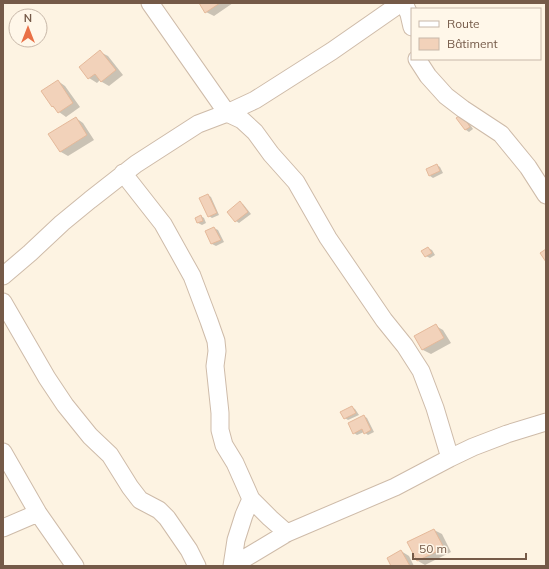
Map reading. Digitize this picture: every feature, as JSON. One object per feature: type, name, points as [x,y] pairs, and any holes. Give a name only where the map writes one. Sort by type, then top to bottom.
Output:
[{"type":"street","points":[[150,3],[227,113],[242,120],[255,132],[271,154],[296,182],[328,238],[384,320],[405,346],[421,371],[435,408],[450,458]]},
{"type":"street","points":[[3,276],[62,223],[123,174],[198,124],[255,100],[320,59],[396,4],[409,14],[411,23]]},
{"type":"street","points":[[418,60],[428,76],[446,96],[501,134],[528,167],[546,195]]},
{"type":"street","points":[[123,174],[163,224],[192,276],[216,342],[215,366],[220,413],[220,430],[224,445],[235,463],[251,499],[288,533]]},
{"type":"street","points":[[3,302],[47,378],[65,405],[90,436],[110,455],[140,500],[159,510],[167,518],[189,550],[197,566]]},
{"type":"street","points":[[232,566],[288,533],[394,487],[473,447],[507,434],[546,422]]},
{"type":"street","points":[[3,452],[38,513],[75,566]]},
{"type":"street","points":[[232,566],[236,540],[251,499]]},
{"type":"street","points":[[3,528],[38,513]]},
{"type":"building","points":[[199,3],[220,3],[205,13]]},
{"type":"building","points":[[100,50],[116,70],[101,82],[95,74],[88,79],[79,67]]},
{"type":"building","points":[[58,80],[73,103],[58,113],[41,91]]},
{"type":"building","points":[[462,114],[470,127],[465,130],[456,118]]},
{"type":"building","points":[[76,117],[87,135],[60,152],[48,134]]},
{"type":"building","points":[[437,164],[440,171],[429,176],[426,169]]},
{"type":"building","points":[[208,194],[217,213],[208,217],[199,198]]},
{"type":"building","points":[[240,201],[248,212],[235,222],[227,212]]},
{"type":"building","points":[[201,215],[203,221],[197,223],[195,218]]},
{"type":"building","points":[[214,227],[221,240],[211,244],[205,231]]},
{"type":"building","points":[[428,247],[432,253],[425,257],[421,251]]},
{"type":"building","points":[[546,249],[546,262],[540,253]]},
{"type":"building","points":[[436,324],[444,338],[422,350],[414,336]]},
{"type":"building","points":[[352,406],[356,413],[344,419],[340,412]]},
{"type":"building","points":[[364,415],[371,430],[364,434],[362,429],[353,434],[348,423]]},
{"type":"building","points":[[434,529],[444,548],[417,561],[407,542]]},
{"type":"building","points":[[401,550],[410,566],[391,566],[387,558]]}]
